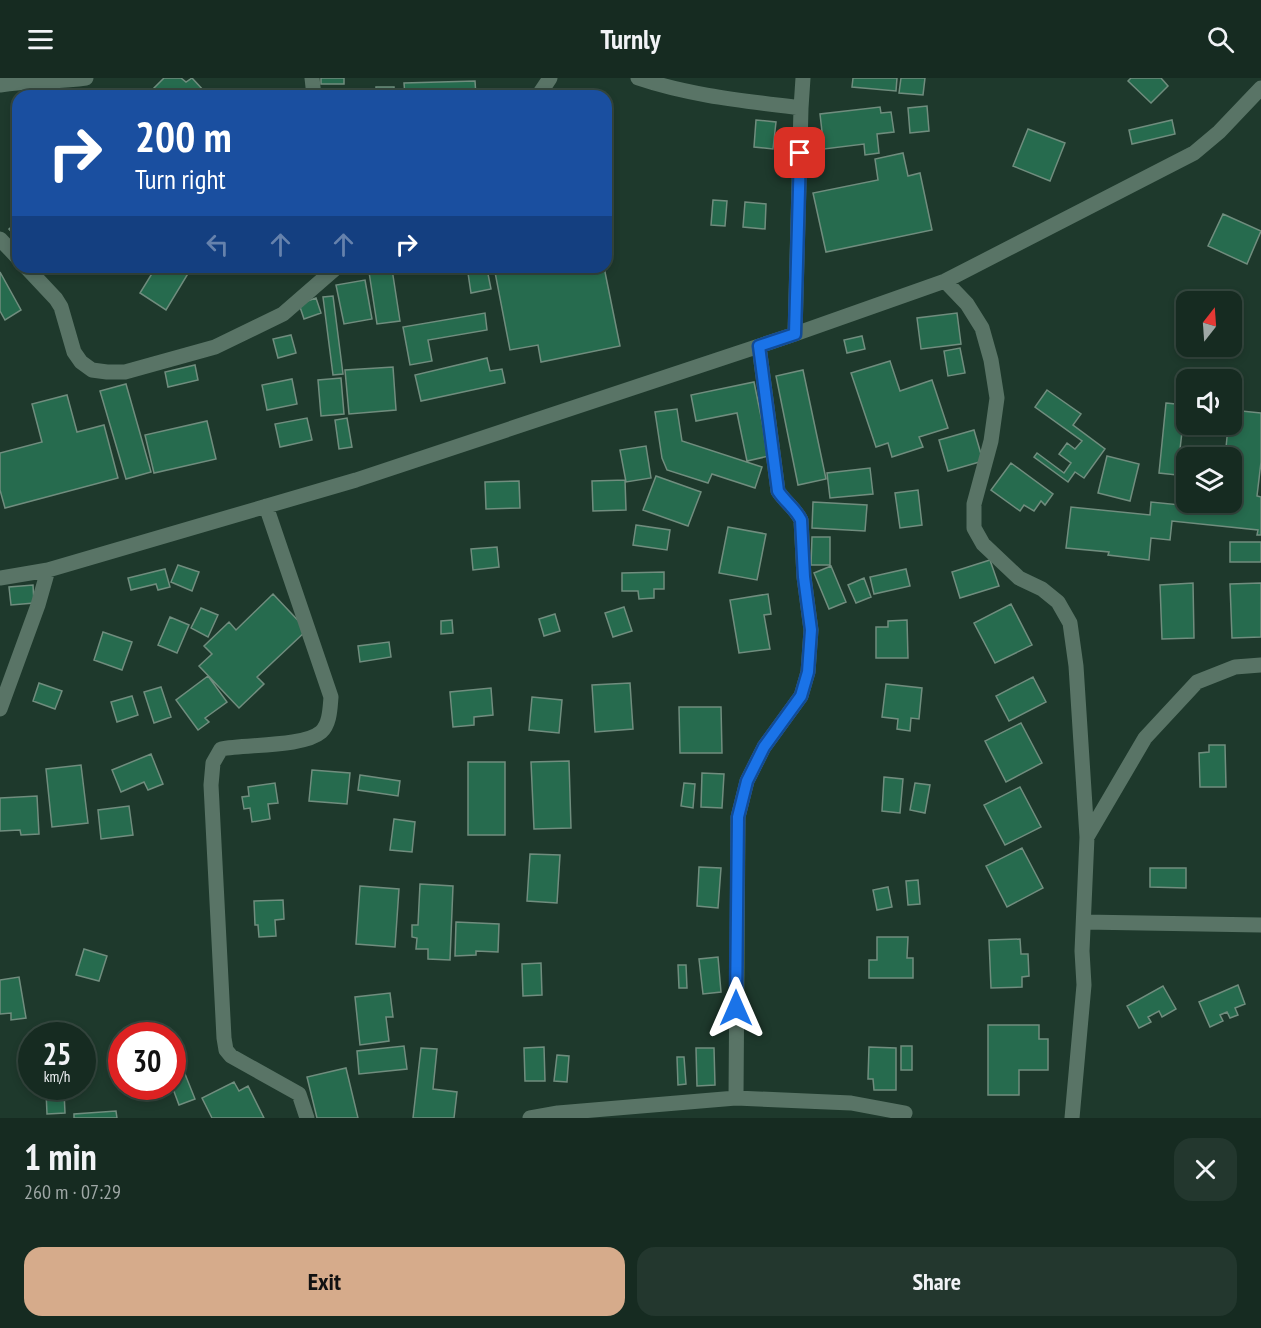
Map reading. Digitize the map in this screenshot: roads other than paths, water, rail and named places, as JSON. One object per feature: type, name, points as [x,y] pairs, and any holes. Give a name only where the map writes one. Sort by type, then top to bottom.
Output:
[{"type":"street","points":[[0,85],[23,81],[54,82],[86,78]]},
{"type":"street","points":[[638,78],[658,85],[716,98],[801,108]]},
{"type":"street","points":[[795,334],[803,78]]},
{"type":"street","points":[[0,578],[48,570],[367,476],[795,334],[945,281],[1194,153],[1219,132],[1261,88]]},
{"type":"street","points":[[0,239],[12,252]]},
{"type":"street","points":[[32,273],[61,307],[74,352],[81,362],[92,370],[107,372],[124,372],[215,347],[283,314],[328,273]]},
{"type":"street","points":[[945,281],[967,303],[982,328],[991,360],[997,398],[991,441],[974,504],[974,528],[982,544],[1019,578],[1042,590],[1058,602],[1070,623],[1076,666],[1087,837],[1084,985],[1072,1118]]},
{"type":"street","points":[[736,1098],[738,817],[747,781],[764,747],[801,696],[808,672],[811,630],[804,577],[801,520],[798,512],[785,501],[778,491],[759,346]]},
{"type":"street","points":[[266,506],[331,697],[330,714],[323,731],[307,741],[221,749],[213,763],[211,785],[220,980],[226,1050],[231,1056],[299,1094],[307,1118]]},
{"type":"street","points":[[0,709],[38,605],[48,570]]},
{"type":"street","points":[[1087,837],[1145,738],[1197,682],[1235,667],[1261,664]]},
{"type":"street","points":[[1084,922],[1261,925]]},
{"type":"street","points":[[530,1118],[558,1113],[736,1098],[851,1103],[905,1113]]}]
